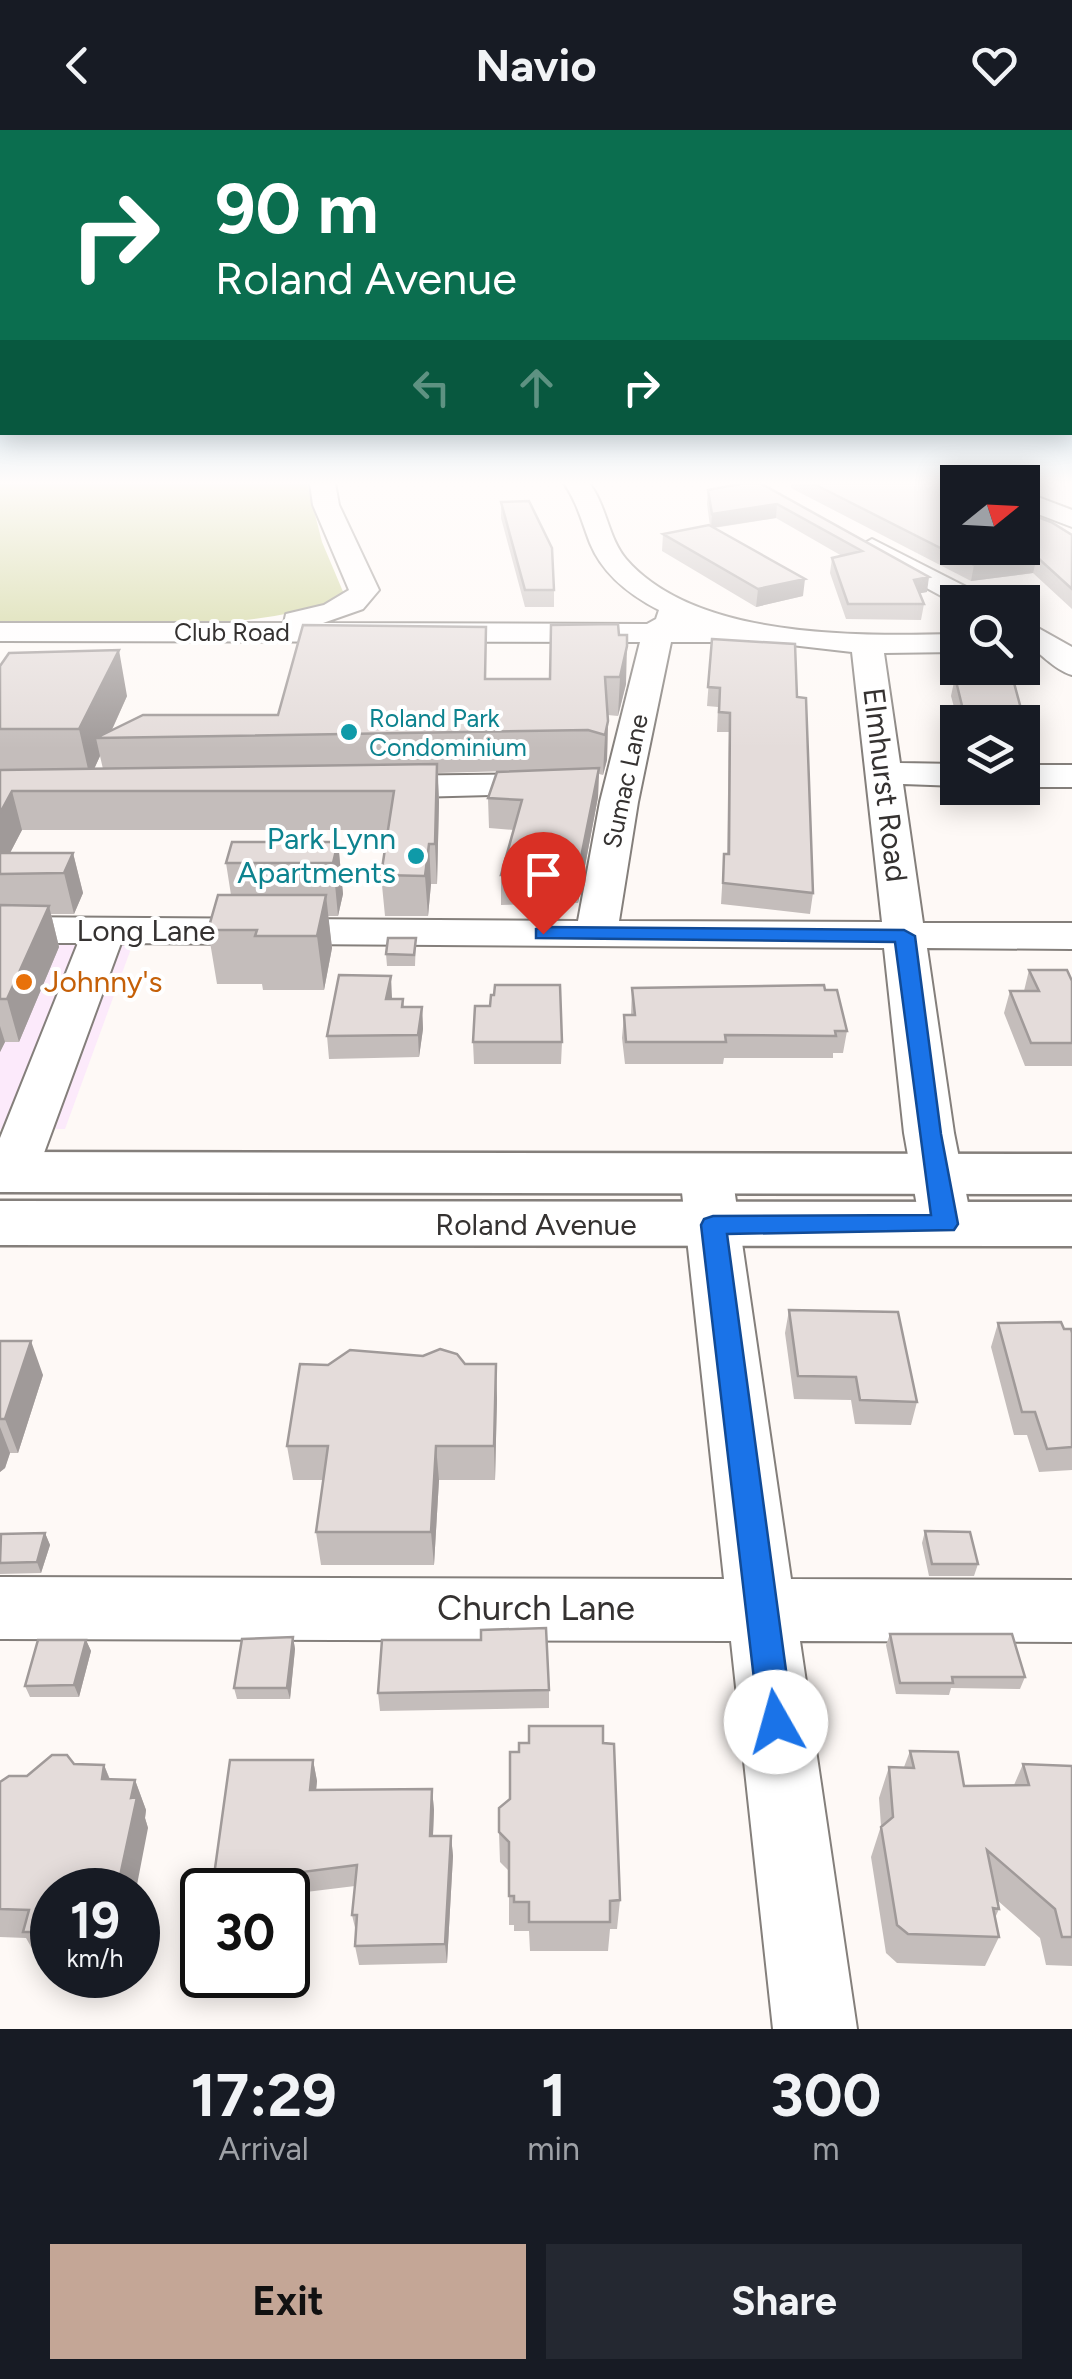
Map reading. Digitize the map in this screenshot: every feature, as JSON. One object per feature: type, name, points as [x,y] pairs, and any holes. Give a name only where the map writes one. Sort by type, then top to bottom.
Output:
[{"type":"main road","name":"Roland Avenue","points":[[4,1189],[710,1200],[941,1199],[1072,1174]]},
{"type":"main road","name":"Roland Avenue","points":[[941,1199],[1072,1224]]},
{"type":"street","points":[[332,622],[364,590],[356,572]]},
{"type":"street","points":[[624,572],[666,617]]},
{"type":"street","points":[[918,572],[942,585]]},
{"type":"street","name":"Club Road","points":[[2,635],[247,632],[332,622],[666,617],[867,644],[940,643]]},
{"type":"street","name":"Sumac Lane","points":[[596,934],[602,798],[666,617]]},
{"type":"street","points":[[1040,636],[1072,666]]},
{"type":"street","name":"Elmhurst Road","points":[[867,644],[941,1199]]},
{"type":"street","points":[[884,774],[940,775]]},
{"type":"street","points":[[1040,776],[1072,776]]},
{"type":"street","points":[[345,788],[602,798]]},
{"type":"street","points":[[512,804],[602,798]]},
{"type":"street","name":"Long Lane","points":[[0,930],[1072,936]]},
{"type":"street","points":[[4,1189],[104,930]]},
{"type":"street","points":[[710,1200],[815,2029]]},
{"type":"street","name":"Church Lane","points":[[0,1608],[1072,1610]]},
{"type":"shaded area","points":[[0,935],[136,935],[65,1129],[0,1129]]},
{"type":"green space","points":[[0,572],[335,572],[344,594],[314,607],[228,622],[127,625],[0,621]]},
{"type":"building","points":[[520,572],[553,572],[554,590],[525,590]]},
{"type":"building","points":[[728,572],[792,572],[805,579],[758,589]]},
{"type":"building","points":[[837,572],[919,572],[929,577],[914,580],[924,604],[848,604]]},
{"type":"building","points":[[1053,572],[1072,572],[1072,589]]},
{"type":"building","points":[[618,624],[619,635],[627,635],[627,646],[620,677],[605,677],[605,735],[588,730],[96,738],[143,715],[278,715],[303,625],[486,627],[485,679],[550,679],[551,625]]},
{"type":"building","points":[[712,639],[795,644],[797,697],[806,698],[813,893],[723,883],[724,854],[729,854],[730,713],[719,712],[720,688],[708,687]]},
{"type":"building","points":[[119,650],[79,729],[0,729],[0,666],[9,653]]},
{"type":"building","points":[[957,685],[1015,685],[1020,705],[962,705]]},
{"type":"building","points":[[437,764],[435,844],[429,844],[425,876],[381,875],[394,791],[12,791],[0,813],[0,770]]},
{"type":"building","points":[[599,768],[578,872],[501,875],[522,800],[488,798],[497,772]]},
{"type":"building","points":[[232,842],[338,842],[333,863],[226,863]]},
{"type":"building","points":[[0,853],[73,853],[64,873],[0,874]]},
{"type":"building","points":[[218,895],[326,895],[317,936],[255,936],[257,930],[208,930]]},
{"type":"building","points":[[0,905],[49,906],[7,999],[0,999]]},
{"type":"building","points":[[388,938],[416,938],[414,955],[386,954]]},
{"type":"building","points":[[1029,970],[1067,970],[1072,981],[1072,1043],[1031,1043],[1010,991],[1039,991]]},
{"type":"building","points":[[339,975],[391,976],[386,999],[403,999],[402,1007],[422,1007],[418,1035],[327,1036]]},
{"type":"building","points":[[495,985],[560,985],[562,1042],[473,1042],[475,1006],[490,1006]]},
{"type":"building","points":[[824,985],[825,990],[837,990],[847,1031],[835,1031],[836,1036],[725,1035],[726,1042],[626,1042],[624,1015],[635,1015],[632,988]]},
{"type":"building","points":[[789,1310],[898,1312],[917,1402],[860,1400],[856,1377],[798,1376]]},
{"type":"building","points":[[1061,1322],[1072,1333],[1072,1447],[1047,1449],[1035,1412],[1022,1412],[998,1323]]},
{"type":"building","points":[[0,1341],[31,1341],[5,1419],[0,1419]]},
{"type":"building","points":[[440,1349],[457,1354],[465,1364],[496,1364],[494,1446],[436,1446],[431,1532],[316,1532],[328,1446],[287,1446],[300,1364],[328,1365],[350,1350],[423,1356]]},
{"type":"building","points":[[925,1531],[970,1532],[978,1564],[932,1564]]},
{"type":"building","points":[[45,1533],[37,1562],[0,1563],[1,1534]]},
{"type":"building","points":[[546,1628],[549,1690],[378,1693],[382,1640],[481,1640],[481,1630]]},
{"type":"building","points":[[890,1634],[1012,1634],[1025,1677],[952,1677],[953,1683],[900,1683]]},
{"type":"building","points":[[293,1637],[287,1688],[234,1688],[242,1639]]},
{"type":"building","points":[[38,1640],[86,1640],[74,1685],[25,1686]]},
{"type":"building","points":[[529,1726],[603,1726],[603,1743],[614,1744],[620,1900],[610,1901],[610,1922],[529,1922],[529,1902],[514,1902],[514,1896],[509,1896],[509,1842],[499,1832],[499,1808],[510,1799],[510,1752],[519,1752],[519,1743],[529,1743]]},
{"type":"building","points":[[910,1751],[958,1752],[964,1786],[1029,1785],[1023,1764],[1072,1766],[1072,1937],[1062,1937],[1055,1909],[987,1850],[999,1909],[993,1908],[999,1937],[908,1934],[897,1925],[881,1827],[893,1817],[889,1767],[914,1768]]},
{"type":"building","points":[[52,1755],[67,1755],[74,1764],[104,1765],[102,1779],[135,1780],[131,1798],[137,1797],[122,1868],[30,1868],[30,1932],[23,1932],[29,1910],[0,1909],[0,1782],[9,1776],[27,1776]]},
{"type":"building","points":[[230,1760],[313,1760],[310,1790],[432,1789],[430,1836],[451,1836],[445,1944],[355,1946],[357,1915],[352,1915],[357,1865],[310,1871],[215,1868]]},
{"type":"place","name":"Roland Park Condominium","points":[[349,732]]},
{"type":"place","name":"Park Lynn Apartments","points":[[416,856]]},
{"type":"place","name":"Johnny's","points":[[24,982]]},
{"type":"route","points":[[543,934],[904,936],[946,1224],[713,1225],[776,1722]]}]
